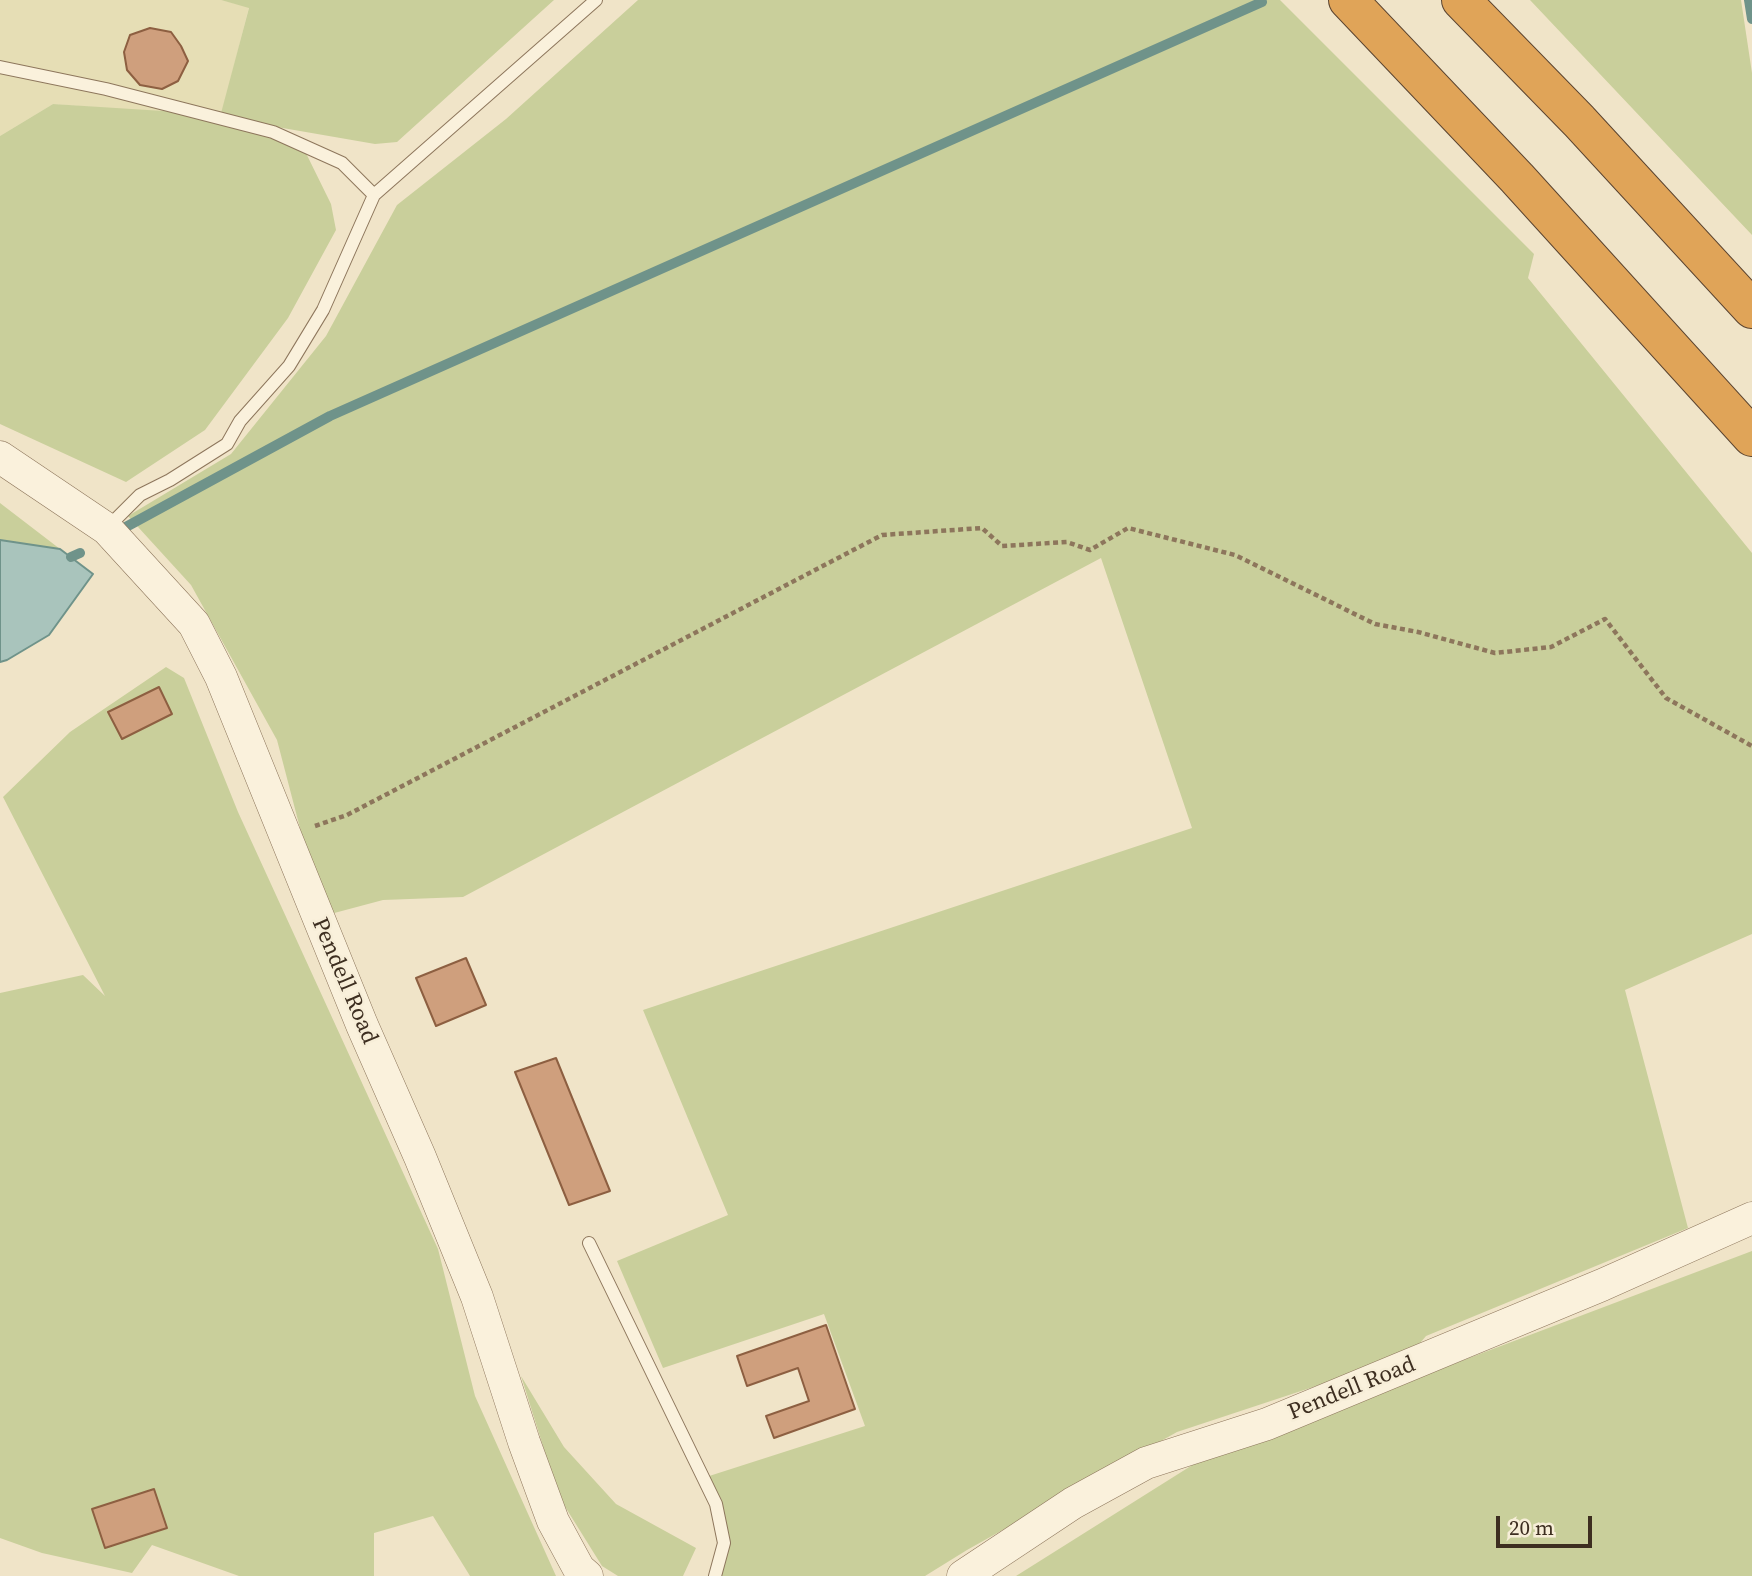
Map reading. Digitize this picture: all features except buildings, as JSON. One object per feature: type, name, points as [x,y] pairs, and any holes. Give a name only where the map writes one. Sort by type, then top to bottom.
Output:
[{"type":"highway","points":[[1348,0],[1517,178],[1752,437]]},
{"type":"highway","points":[[1461,0],[1579,121],[1752,309]]},
{"type":"street","name":"Pendell Road","points":[[0,457],[107,529],[194,624],[221,677],[362,1025],[477,1297],[553,1521],[579,1569],[587,1576]]},
{"type":"street","name":"Pendell Road","points":[[963,1576],[1073,1503],[1146,1463],[1267,1424],[1602,1285],[1752,1218]]},
{"type":"lane","points":[[107,529],[139,495],[170,480],[227,444],[240,421],[289,366],[323,310],[374,195],[596,0]]},
{"type":"lane","points":[[0,67],[106,89],[273,132],[342,163],[374,195]]},
{"type":"lane","points":[[589,1243],[716,1504],[724,1543],[715,1576]]},
{"type":"path","points":[[347,815],[882,535],[982,528],[1002,546],[1067,542],[1090,550],[1128,528],[1234,555],[1375,624],[1418,632],[1495,653],[1551,647],[1605,619],[1666,698],[1752,746]]},
{"type":"shaded area","points":[[0,0],[221,0],[249,7],[221,117],[53,104],[0,136]]},
{"type":"green space","points":[[221,0],[554,0],[397,142],[375,144],[225,118],[301,143],[331,204],[336,230],[288,318],[205,430],[126,482],[0,424],[0,136],[53,104],[210,114],[220,117],[249,8]]},
{"type":"green space","points":[[638,0],[1280,0],[1534,254],[1528,278],[1752,553],[1752,934],[1625,990],[1688,1228],[1426,1336],[1410,1355],[1177,1432],[925,1576],[715,1576],[724,1543],[703,1478],[865,1426],[824,1314],[663,1368],[617,1261],[728,1215],[643,1010],[1192,828],[1101,558],[463,897],[383,900],[323,916],[277,740],[191,585],[128,516],[231,454],[326,336],[397,205],[506,119]]},
{"type":"green space","points":[[1530,0],[1741,0],[1752,73],[1752,235]]},
{"type":"green space","points":[[0,503],[60,549],[0,540]]},
{"type":"green space","points":[[166,667],[184,678],[238,812],[438,1249],[475,1396],[556,1576],[470,1576],[433,1516],[374,1533],[374,1576],[239,1576],[152,1545],[132,1573],[42,1553],[0,1538],[0,993],[83,975],[105,996],[3,797],[70,732]],"holes":[[[158,687],[172,715],[122,739],[108,712]]]},
{"type":"green space","points":[[1752,1251],[1752,1576],[1016,1576],[1202,1459]]},
{"type":"green space","points":[[521,1376],[564,1447],[616,1504],[696,1548],[683,1576],[618,1576],[602,1566],[559,1497]]},
{"type":"water","points":[[0,540],[60,549],[93,574],[49,635],[0,662]]},
{"type":"waterway","points":[[1749,0],[1752,19]]},
{"type":"waterway","points":[[124,528],[330,416],[1262,2]]},
{"type":"waterway","points":[[71,557],[80,553]]}]
